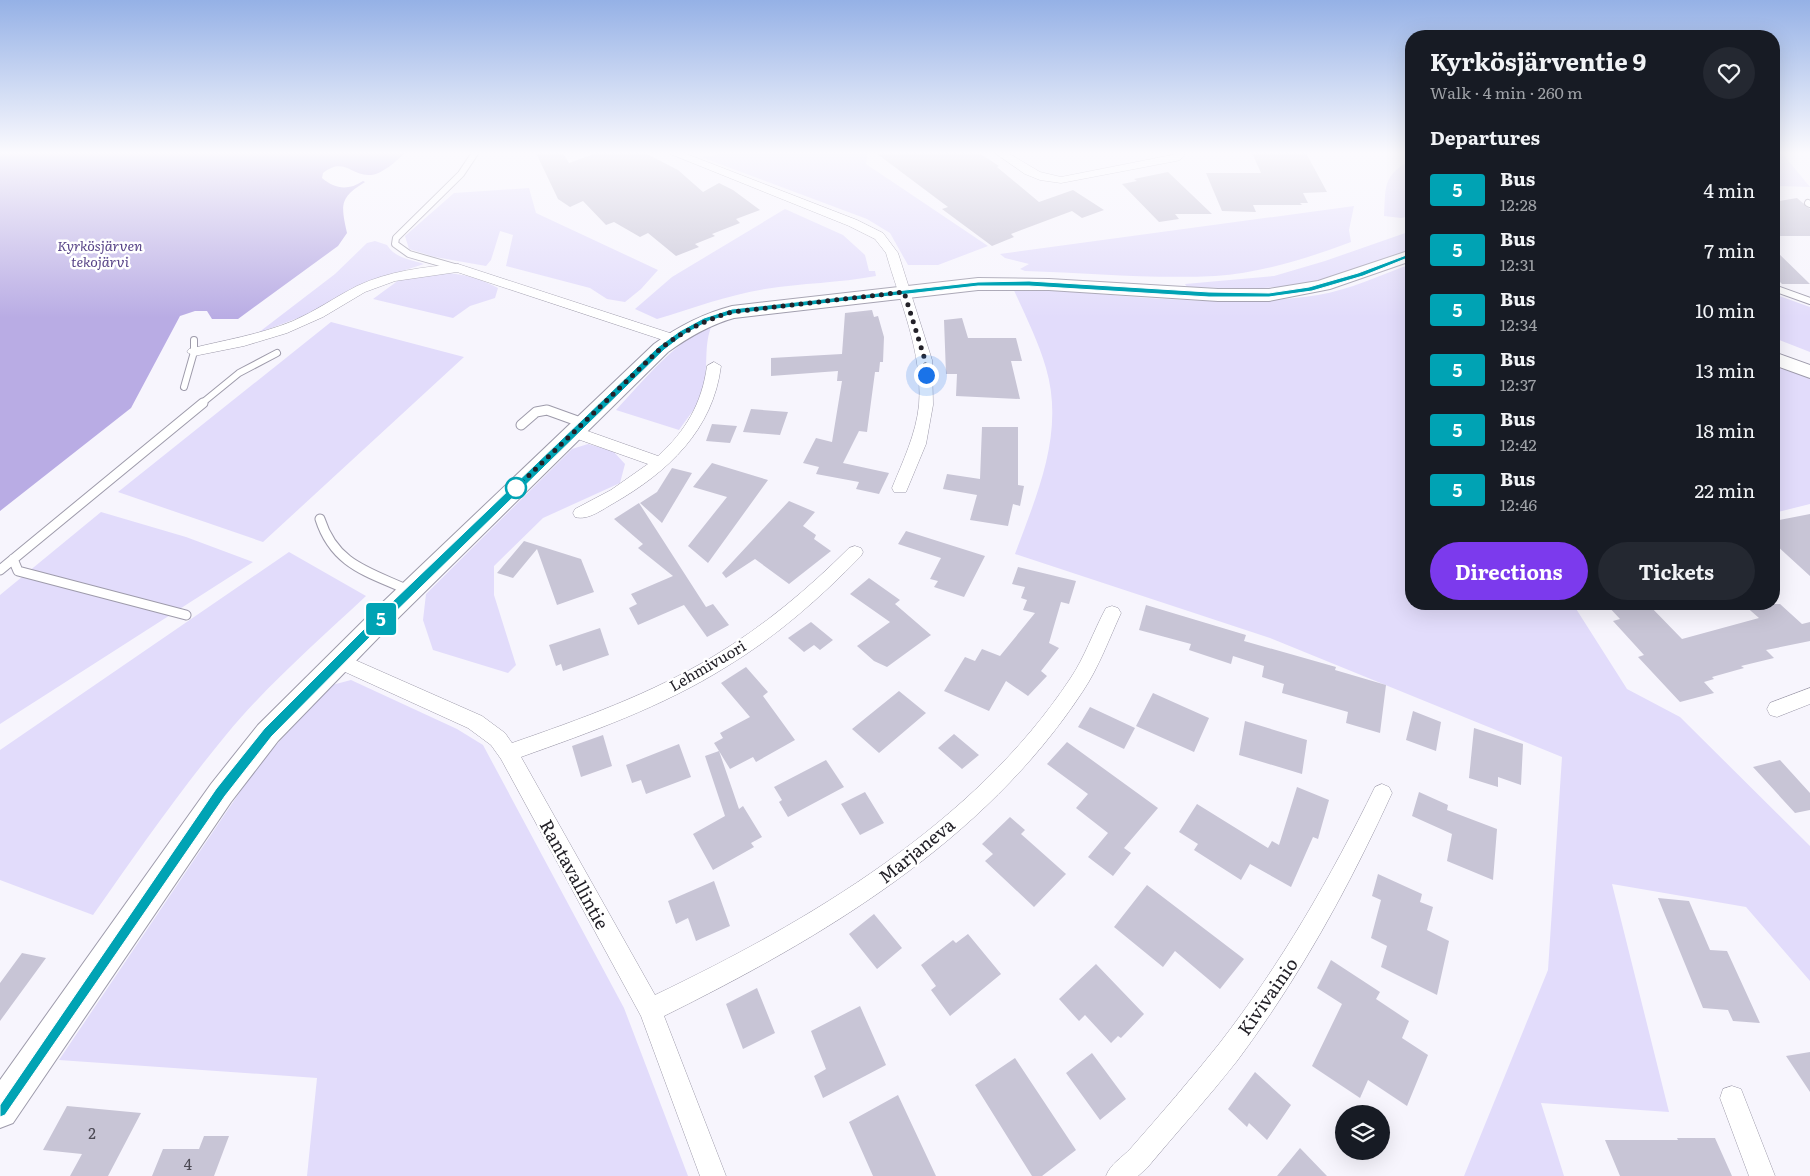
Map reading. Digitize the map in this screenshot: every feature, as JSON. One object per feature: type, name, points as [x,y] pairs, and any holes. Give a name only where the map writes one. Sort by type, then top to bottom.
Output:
[{"type":"street","points":[[816,208],[853,222],[879,236],[892,253],[925,360],[926,404],[918,444],[900,488]]},
{"type":"street","points":[[0,1110],[220,793],[268,733],[410,591],[674,339],[706,320],[732,312],[978,284],[1014,283],[1209,294],[1269,295],[1310,289],[1361,274],[1405,257]]},
{"type":"street","points":[[194,346],[234,346],[313,317],[368,286],[392,277],[423,270],[458,268],[558,304],[674,339]]},
{"type":"street","points":[[1780,360],[1810,372]]},
{"type":"street","points":[[581,513],[608,500],[633,484],[659,462],[692,427],[705,406],[711,389],[714,366]]},
{"type":"street","points":[[579,428],[659,462]]},
{"type":"street","name":"Lehmivuori","points":[[508,753],[628,706],[697,675],[760,634],[818,590],[856,552]]},
{"type":"street","name":"Marjaneva","points":[[650,1010],[762,953],[862,894],[951,824],[1016,761],[1076,686],[1112,613]]},
{"type":"street","name":"Rantavallintie","points":[[339,661],[475,722],[498,739],[508,753],[650,1010],[713,1176]]},
{"type":"street","points":[[1777,709],[1810,696]]},
{"type":"street","name":"Kivivainio","points":[[1119,1176],[1138,1159],[1240,1037],[1309,936],[1358,846],[1382,793]]},
{"type":"street","points":[[1732,1098],[1762,1176]]},
{"type":"lane","points":[[427,208],[396,238],[395,244],[409,254],[458,268]]},
{"type":"lane","points":[[1780,290],[1810,302]]},
{"type":"lane","points":[[184,387],[194,346]]},
{"type":"lane","points":[[0,570],[239,373],[277,353]]},
{"type":"lane","points":[[522,425],[536,412],[547,410],[579,428]]},
{"type":"lane","points":[[320,519],[334,551],[361,570],[385,578],[410,591]]},
{"type":"lane","points":[[13,559],[18,571],[186,615]]},
{"type":"shaded area","points":[[437,208],[535,208],[536,213],[658,270],[641,289],[625,302],[607,299],[590,288],[506,266],[513,235],[500,231],[491,260],[486,266],[435,257],[409,249],[405,236]]},
{"type":"shaded area","points":[[837,208],[931,208],[988,246],[938,265],[908,265],[890,233],[867,219]]},
{"type":"shaded area","points":[[1340,208],[1354,208],[1349,230],[1351,242],[1318,254],[1250,272],[1215,276],[1168,277],[1025,271],[1020,269],[1029,264],[1005,258],[1000,254]]},
{"type":"shaded area","points":[[1385,208],[1405,208],[1405,217],[1384,216]]},
{"type":"shaded area","points":[[785,209],[843,235],[865,255],[869,271],[875,271],[876,276],[751,292],[657,319],[635,309],[672,277]]},
{"type":"shaded area","points":[[1405,233],[1405,251],[1319,280],[1291,286],[1261,288],[1187,287],[1185,284],[1274,276],[1325,261]]},
{"type":"shaded area","points":[[375,241],[387,245],[399,256],[424,264],[365,283],[314,312],[258,333],[335,274],[367,243]]},
{"type":"shaded area","points":[[1405,266],[1405,610],[1577,610],[1627,689],[1680,717],[1810,846],[1810,981],[1746,907],[1612,884],[1669,1112],[1541,1103],[1564,1176],[1464,1176],[1548,970],[1562,757],[1270,638],[1015,554],[1032,509],[1046,463],[1052,416],[1051,392],[1043,358],[1012,286],[1165,299],[1243,301],[1318,295],[1365,282]]},
{"type":"shaded area","points":[[445,273],[466,276],[498,288],[495,298],[470,306],[453,318],[373,299],[403,277]]},
{"type":"shaded area","points":[[1780,296],[1810,307],[1810,352],[1780,340]]},
{"type":"shaded area","points":[[331,322],[464,357],[263,542],[118,492]]},
{"type":"shaded area","points":[[712,325],[708,340],[705,382],[701,395],[696,406],[679,430],[616,410],[672,351],[698,332]]},
{"type":"shaded area","points":[[1780,366],[1810,378],[1810,504],[1780,512]]},
{"type":"shaded area","points":[[588,444],[613,451],[625,464],[620,483],[543,518],[494,566],[494,595],[516,665],[508,673],[433,650],[423,620],[426,594],[572,449]]},
{"type":"shaded area","points":[[101,512],[186,537],[253,562],[0,724],[0,595]]},
{"type":"shaded area","points":[[289,552],[366,596],[276,681],[226,735],[174,801],[93,915],[0,880],[0,750]]},
{"type":"shaded area","points":[[351,680],[457,729],[483,745],[624,1008],[688,1176],[307,1176],[317,1078],[59,1060],[260,762],[332,685]]},
{"type":"water","name":"Kyrkösjärven tekojärvi","points":[[0,208],[343,208],[347,233],[338,246],[238,319],[212,319],[207,311],[195,311],[180,316],[131,408],[0,511]]},
{"type":"building","points":[[590,208],[757,208],[760,210],[736,219],[740,223],[712,234],[715,236],[695,244],[699,247],[676,256],[648,233],[640,237],[614,222],[606,225]]},
{"type":"building","points":[[1101,208],[1104,210],[1082,218],[1072,211],[1011,234],[1014,237],[992,246],[942,209]]},
{"type":"building","points":[[1145,208],[1206,208],[1212,214],[1175,214],[1179,219],[1159,222]]},
{"type":"building","points":[[1221,208],[1254,208],[1256,212],[1222,211]]},
{"type":"building","points":[[1780,208],[1810,209],[1810,236],[1780,236]]},
{"type":"building","points":[[1780,255],[1810,284],[1782,284],[1780,282]]},
{"type":"building","points":[[872,310],[874,317],[878,316],[884,337],[883,362],[880,362],[879,372],[875,372],[867,432],[859,431],[843,463],[889,473],[879,494],[856,489],[859,482],[816,474],[819,467],[803,463],[816,438],[832,442],[842,381],[837,381],[838,371],[771,376],[771,358],[842,354],[845,313]]},
{"type":"building","points":[[962,318],[968,338],[1016,338],[1022,361],[1011,361],[1020,399],[956,396],[957,374],[946,374],[944,320]]},
{"type":"building","points":[[751,409],[788,412],[780,435],[743,432]]},
{"type":"building","points":[[712,424],[737,426],[730,443],[706,441]]},
{"type":"building","points":[[982,427],[1018,427],[1018,485],[1024,486],[1020,506],[1013,504],[1008,526],[970,520],[977,495],[943,489],[947,474],[980,479]]},
{"type":"building","points":[[712,463],[768,480],[708,563],[688,546],[727,497],[693,487]]},
{"type":"building","points":[[672,468],[692,473],[662,523],[640,503],[657,492]]},
{"type":"building","points":[[789,501],[815,512],[803,526],[816,535],[814,539],[831,551],[789,584],[755,559],[726,578],[722,573]]},
{"type":"building","points":[[639,503],[706,607],[713,604],[729,625],[707,637],[684,605],[638,625],[629,608],[637,604],[631,594],[673,576],[638,548],[643,544],[614,519]]},
{"type":"building","points":[[1810,514],[1810,576],[1780,548],[1780,520]]},
{"type":"building","points":[[906,531],[985,556],[964,597],[934,587],[938,581],[930,579],[941,558],[898,544]]},
{"type":"building","points":[[524,541],[581,559],[594,592],[557,605],[537,549],[513,578],[497,573]]},
{"type":"building","points":[[1018,567],[1076,581],[1069,604],[1061,602],[1049,643],[1059,648],[1041,671],[1047,676],[1028,696],[1006,681],[989,711],[944,691],[965,657],[975,661],[982,649],[1000,656],[1035,613],[1023,610],[1027,600],[1021,598],[1025,587],[1012,584]]},
{"type":"building","points":[[869,578],[900,600],[895,604],[931,635],[887,667],[874,661],[857,646],[890,622],[850,594]]},
{"type":"building","points":[[1780,604],[1802,624],[1810,622],[1810,641],[1766,650],[1774,658],[1741,666],[1744,668],[1712,677],[1714,679],[1704,682],[1714,693],[1680,702],[1638,657],[1644,655],[1613,621],[1620,619],[1612,610],[1654,610],[1682,639],[1759,618],[1750,610],[1780,610]]},
{"type":"building","points":[[1146,605],[1246,635],[1244,641],[1336,667],[1335,670],[1386,685],[1380,733],[1346,723],[1348,712],[1282,693],[1284,684],[1262,677],[1264,666],[1233,656],[1231,664],[1189,650],[1191,644],[1139,630]]},
{"type":"building","points":[[811,622],[833,640],[820,650],[814,645],[804,652],[788,638]]},
{"type":"building","points":[[600,628],[609,655],[563,671],[561,664],[556,666],[549,645]]},
{"type":"building","points":[[746,667],[768,692],[763,696],[795,740],[756,762],[753,757],[730,769],[714,743],[723,738],[720,733],[750,717],[721,683]]},
{"type":"building","points":[[899,691],[926,713],[879,753],[852,729]]},
{"type":"building","points":[[1153,693],[1209,718],[1194,752],[1136,726]]},
{"type":"building","points":[[1090,707],[1135,728],[1124,749],[1078,727]]},
{"type":"building","points":[[1413,711],[1441,722],[1436,751],[1406,740]]},
{"type":"building","points":[[1245,721],[1307,740],[1302,774],[1239,755]]},
{"type":"building","points":[[1474,728],[1523,744],[1521,785],[1498,777],[1498,787],[1469,778]]},
{"type":"building","points":[[954,734],[979,755],[962,769],[938,748]]},
{"type":"building","points":[[603,735],[612,766],[581,777],[572,746]]},
{"type":"building","points":[[1067,742],[1158,808],[1124,848],[1131,853],[1113,876],[1088,857],[1108,833],[1076,808],[1088,794],[1047,764]]},
{"type":"building","points":[[679,744],[691,777],[646,794],[641,780],[632,783],[626,765]]},
{"type":"building","points":[[719,751],[739,809],[743,806],[762,837],[751,843],[754,847],[713,870],[693,834],[725,816],[705,756]]},
{"type":"building","points":[[826,760],[844,787],[788,817],[779,802],[782,800],[774,787]]},
{"type":"building","points":[[1780,760],[1810,793],[1810,810],[1795,813],[1753,767]]},
{"type":"building","points":[[1297,787],[1329,800],[1318,839],[1313,837],[1291,887],[1250,864],[1241,880],[1194,850],[1198,844],[1179,832],[1197,804],[1268,848],[1272,841],[1279,845]]},
{"type":"building","points":[[865,792],[884,823],[860,835],[841,804]]},
{"type":"building","points":[[1419,792],[1448,805],[1447,810],[1497,829],[1493,880],[1447,861],[1452,834],[1412,816]]},
{"type":"building","points":[[1010,817],[1025,830],[1021,834],[1066,874],[1034,907],[985,861],[993,854],[982,844]]},
{"type":"building","points":[[1378,874],[1422,894],[1420,902],[1433,907],[1427,930],[1449,941],[1437,995],[1381,967],[1387,946],[1371,938],[1381,900],[1372,896]]},
{"type":"building","points":[[714,881],[730,926],[696,941],[688,918],[676,924],[668,901]]},
{"type":"building","points":[[1147,885],[1244,959],[1220,989],[1175,951],[1163,967],[1114,927]]},
{"type":"building","points":[[1658,898],[1689,901],[1710,950],[1727,951],[1760,1023],[1733,1021],[1728,1010],[1703,1008]]},
{"type":"building","points":[[874,914],[902,948],[877,969],[849,934]]},
{"type":"building","points":[[968,934],[1001,974],[950,1016],[931,990],[936,986],[921,965],[953,940],[956,943]]},
{"type":"building","points":[[22,953],[46,958],[0,1021],[0,983]]},
{"type":"building","points":[[1331,960],[1380,992],[1376,999],[1409,1021],[1402,1038],[1428,1055],[1407,1106],[1368,1080],[1360,1098],[1312,1066],[1342,1004],[1317,988]]},
{"type":"building","points":[[1096,964],[1144,1014],[1121,1038],[1118,1036],[1111,1043],[1085,1015],[1079,1021],[1059,999]]},
{"type":"building","points":[[757,988],[775,1033],[743,1049],[726,1004]]},
{"type":"building","points":[[860,1006],[886,1065],[823,1098],[814,1076],[826,1069],[811,1031]]},
{"type":"building","points":[[1810,1052],[1810,1092],[1786,1056]]},
{"type":"building","points":[[1092,1053],[1126,1099],[1100,1120],[1066,1073]]},
{"type":"building","points":[[1015,1058],[1076,1150],[1042,1176],[1032,1176],[975,1085]]},
{"type":"building","points":[[1255,1072],[1291,1105],[1267,1140],[1249,1123],[1247,1127],[1228,1109]]},
{"type":"building","points":[[898,1095],[936,1176],[873,1176],[849,1122]]},
{"type":"building","points":[[67,1106],[141,1113],[108,1176],[70,1176],[82,1154],[43,1150]]},
{"type":"building","points":[[204,1136],[229,1136],[214,1176],[152,1176],[163,1149],[199,1149]]},
{"type":"building","points":[[1677,1138],[1715,1138],[1732,1176],[1620,1176],[1605,1140],[1678,1140]]},
{"type":"building","points":[[1300,1148],[1327,1176],[1277,1176]]},
{"type":"bus line","name":"5","points":[[0,1110],[220,793],[268,733],[373,627],[560,445],[661,348],[682,332],[706,320],[732,312],[978,284],[1014,283],[1209,294],[1269,295],[1310,289],[1361,274],[1405,257]]},
{"type":"route","points":[[516,488],[661,348],[682,332],[706,320],[732,312],[904,292],[925,360],[926,375]]}]
